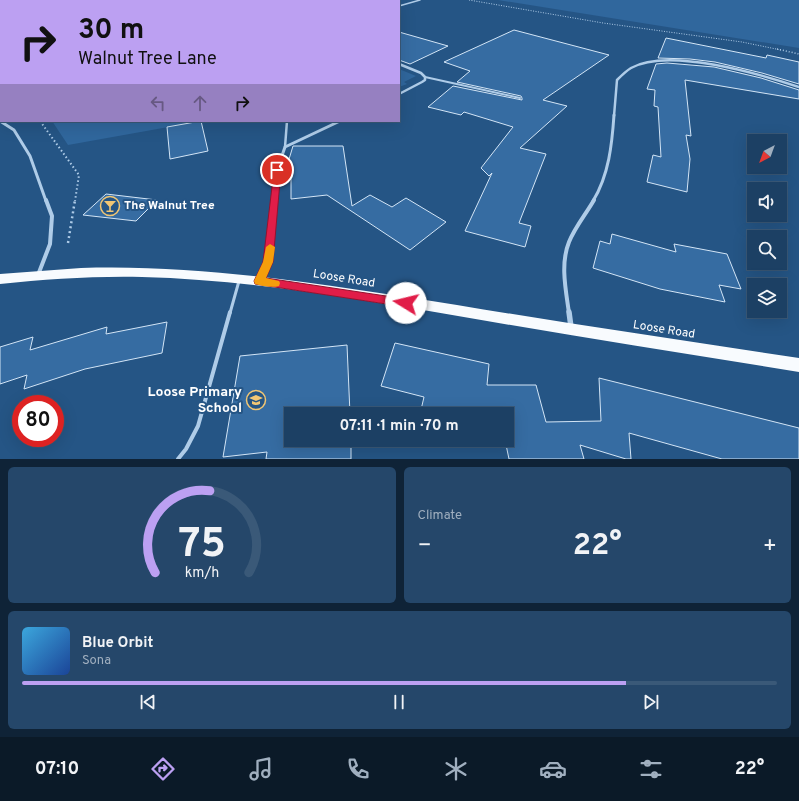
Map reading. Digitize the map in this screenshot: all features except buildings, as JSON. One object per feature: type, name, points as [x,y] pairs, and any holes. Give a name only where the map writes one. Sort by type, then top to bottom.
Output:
[{"type":"highway","name":"Loose Road","points":[[0,279],[64,274],[161,273],[259,281],[341,292],[799,365]]},
{"type":"street","points":[[572,330],[565,265],[567,249],[572,236],[594,200],[600,187],[611,146],[616,80],[620,74],[640,65],[670,60],[688,61],[744,70],[799,87]]},
{"type":"street","points":[[400,64],[421,73],[426,78],[422,82],[400,93]]},
{"type":"street","points":[[2,122],[14,130],[30,156],[52,216],[50,244],[38,276]]},
{"type":"street","points":[[259,281],[268,262],[277,170],[285,147],[338,122]]},
{"type":"lane","points":[[400,6],[420,0]]},
{"type":"lane","points":[[426,78],[434,78],[474,89],[520,98]]},
{"type":"lane","points":[[285,147],[287,122]]},
{"type":"lane","points":[[178,459],[186,449],[198,426],[240,279]]},
{"type":"path","points":[[469,0],[604,23],[742,42],[799,54]]},
{"type":"path","points":[[41,122],[79,175],[64,274]]},
{"type":"shaded area","points":[[498,0],[799,0],[799,48]]},
{"type":"shaded area","points":[[400,69],[416,76],[404,82],[407,84],[400,87]]},
{"type":"shaded area","points":[[53,122],[196,122],[68,145]]},
{"type":"slow traffic","points":[[270,247],[268,262],[259,281],[275,283]]},
{"type":"place","name":"The Walnut Tree","points":[[110,206]]},
{"type":"place","name":"Loose Primary School","points":[[256,400]]},
{"type":"route","points":[[277,170],[271,244],[268,262],[259,281],[406,303]]}]
